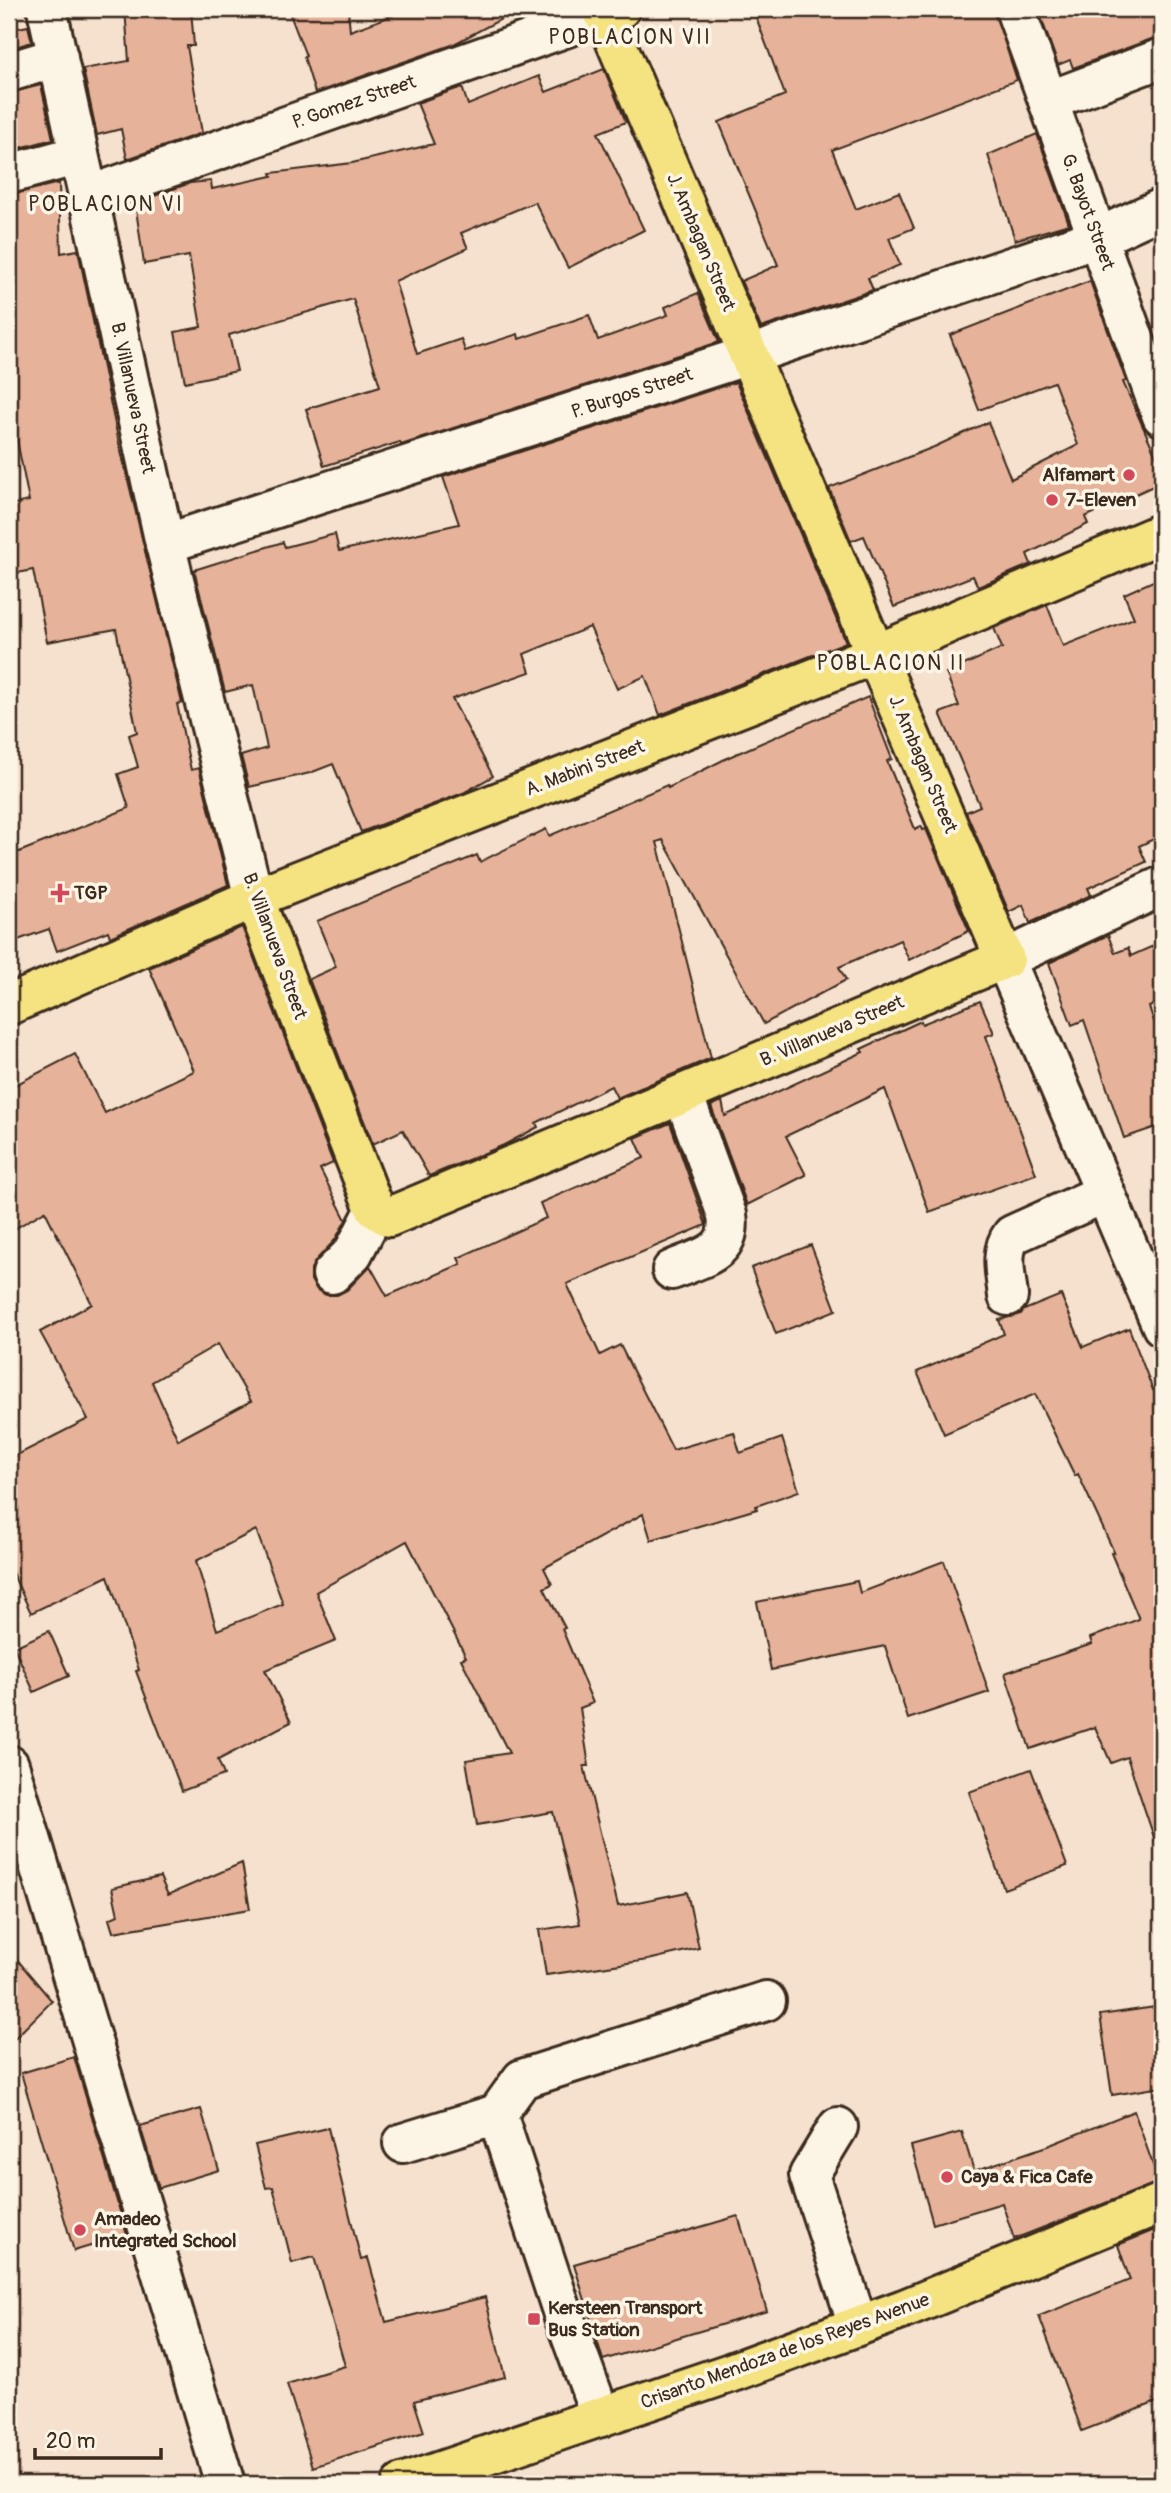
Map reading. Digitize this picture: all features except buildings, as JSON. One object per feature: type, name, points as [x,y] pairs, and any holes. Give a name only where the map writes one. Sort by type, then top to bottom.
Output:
[{"type":"main road","name":"J. Ambagan Street","points":[[609,11],[749,355],[1005,959]]},
{"type":"main road","name":"A. Mabini Street","points":[[9,1006],[254,898],[876,654],[1162,533]]},
{"type":"main road","name":"B. Villanueva Street","points":[[254,898],[376,1209],[389,1217],[1005,959]]},
{"type":"main road","name":"Crisanto Mendoza de los Reyes Avenue","points":[[402,2484],[730,2373],[858,2325],[1162,2203]]},
{"type":"street","name":"B. Villanueva Street","points":[[47,9],[165,544],[254,898]]},
{"type":"street","name":"G. Bayot Street","points":[[1014,9],[1162,416]]},
{"type":"street","name":"P. Gomez Street","points":[[88,196],[609,11]]},
{"type":"street","points":[[9,72],[58,57]]},
{"type":"street","points":[[1048,101],[1162,58]]},
{"type":"street","points":[[9,174],[79,155]]},
{"type":"street","name":"P. Burgos Street","points":[[165,544],[749,355],[1097,238],[1162,208]]},
{"type":"street","points":[[1005,959],[1162,886]]},
{"type":"street","name":"J. Ambagan Street","points":[[1005,959],[1160,1316]]},
{"type":"street","points":[[672,1270],[717,1250],[724,1242],[729,1229],[727,1214],[683,1094]]},
{"type":"street","points":[[1008,1296],[1004,1257],[1007,1241],[1012,1235],[1105,1193]]},
{"type":"street","points":[[332,1273],[353,1253],[376,1209]]},
{"type":"street","points":[[9,1765],[225,2484]]},
{"type":"street","points":[[403,2143],[497,2114],[522,2079],[766,2001]]},
{"type":"street","points":[[497,2114],[563,2314],[601,2417]]},
{"type":"street","points":[[838,2127],[809,2175],[858,2325]]},
{"type":"place","name":"Alfamart","points":[[1129,475]]},
{"type":"place","name":"7-Eleven","points":[[1052,500]]},
{"type":"place","name":"TGP","points":[[60,893]]},
{"type":"place","name":"Caya & Fica Cafe","points":[[947,2177]]},
{"type":"place","name":"Amadeo Integrated School","points":[[80,2230]]},
{"type":"place","name":"Kersteen Transport Bus Station","points":[[534,2319]]},
{"type":"district","name":"POBLACION VII","points":[[630,37]]},
{"type":"district","name":"POBLACION VI","points":[[106,204]]},
{"type":"district","name":"POBLACION II","points":[[891,663]]}]
